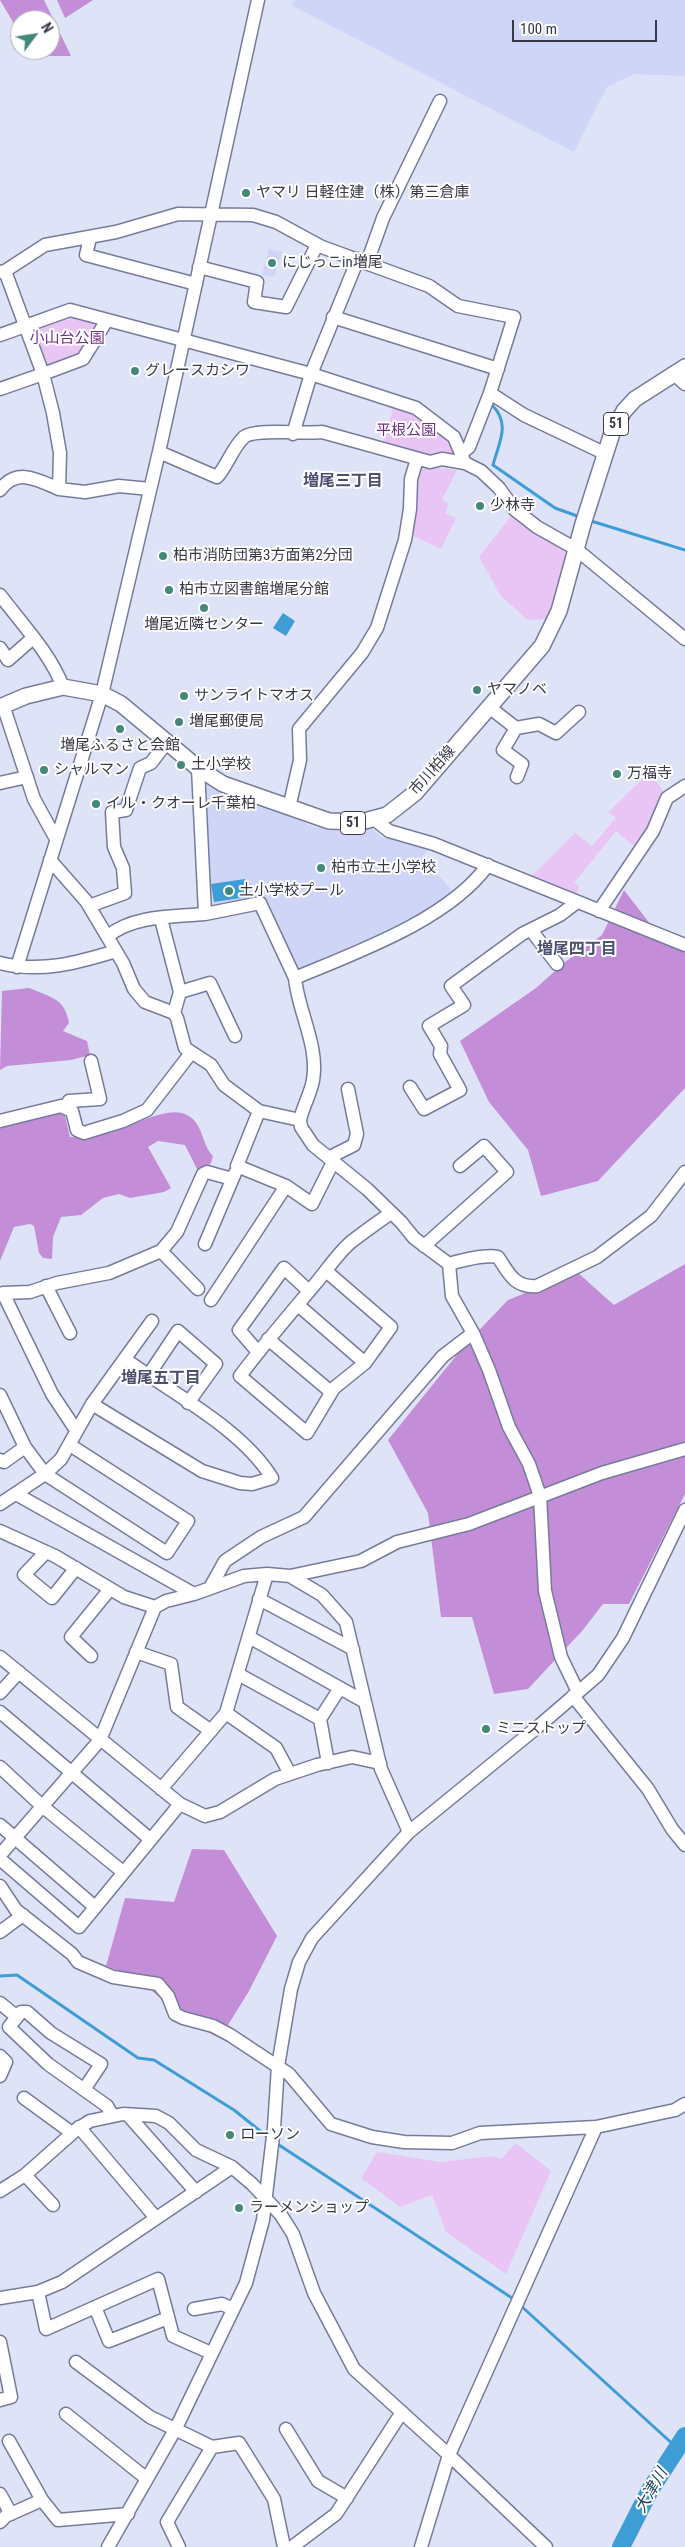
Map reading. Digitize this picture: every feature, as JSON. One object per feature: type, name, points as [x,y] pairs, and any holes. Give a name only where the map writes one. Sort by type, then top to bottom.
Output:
[{"type":"main road","name":"市川柏線","points":[[2,706],[35,693],[63,687],[102,694],[121,704],[198,768],[223,784],[289,808],[338,822],[361,822],[374,819],[400,807],[542,646],[559,612],[585,517],[612,433],[624,411],[646,390],[679,370]]},
{"type":"street","points":[[17,967],[102,694],[159,452],[258,0]]},
{"type":"street","points":[[293,434],[311,374],[333,317],[440,102]]},
{"type":"street","points":[[59,489],[60,453],[53,413],[43,374],[26,326],[3,271],[45,245],[90,238],[139,227],[178,214],[211,213],[253,215],[265,218],[317,245],[429,286],[458,306],[514,317],[490,393],[464,458]]},
{"type":"street","points":[[90,238],[86,255],[196,284]]},
{"type":"street","points":[[200,267],[257,282],[254,302],[286,308],[317,245]]},
{"type":"street","points":[[0,335],[70,310],[311,374],[416,408],[454,437],[464,458],[499,488],[514,509],[537,527],[576,549],[685,639]]},
{"type":"street","points":[[333,317],[498,369]]},
{"type":"street","points":[[0,389],[83,359],[107,320]]},
{"type":"street","points":[[679,370],[685,384]]},
{"type":"street","points":[[490,393],[524,415],[604,453]]},
{"type":"street","points":[[159,452],[217,477],[244,438],[262,431],[293,434],[322,432],[430,462],[442,459],[464,458]]},
{"type":"street","points":[[289,808],[300,760],[300,729],[362,653],[377,628],[405,540],[410,509],[411,479],[417,458]]},
{"type":"street","points":[[0,490],[7,483],[21,476],[29,476],[59,489],[84,492],[119,486],[150,489]]},
{"type":"street","points":[[0,595],[58,673],[63,687]]},
{"type":"street","points":[[0,648],[8,660],[33,638]]},
{"type":"street","points":[[2,706],[34,799],[56,839]]},
{"type":"street","points":[[489,707],[516,728],[540,724],[556,733],[579,712]]},
{"type":"street","points":[[516,728],[503,750],[522,764],[517,777]]},
{"type":"street","points":[[89,906],[125,893],[123,868],[114,847],[112,812],[126,810],[140,768],[151,763],[167,742]]},
{"type":"street","points":[[198,768],[205,914]]},
{"type":"street","points":[[0,783],[27,777]]},
{"type":"street","points":[[599,911],[653,831],[667,798],[685,786]]},
{"type":"street","points":[[374,819],[388,831],[434,844],[685,945]]},
{"type":"street","points":[[50,860],[89,906],[108,936],[134,990],[145,1002],[174,1013]]},
{"type":"street","points":[[295,978],[374,945],[421,920],[471,885],[488,865]]},
{"type":"street","points":[[108,936],[120,926],[133,922],[205,914],[260,902],[295,978],[312,1052],[313,1080],[300,1120],[301,1127],[307,1138],[332,1158],[391,1213],[414,1238],[449,1264],[468,1261],[487,1254],[498,1257],[512,1278],[519,1284],[537,1286],[597,1256],[651,1216],[685,1172]]},
{"type":"street","points":[[410,1086],[424,1109],[460,1090],[440,1054],[441,1046],[429,1026],[464,1006],[451,986],[531,930],[560,915],[577,902]]},
{"type":"street","points":[[161,918],[180,992],[174,1013],[185,1048],[211,1065],[224,1085],[259,1111],[300,1120]]},
{"type":"street","points":[[531,930],[557,964]]},
{"type":"street","points":[[0,963],[17,967],[52,968],[116,951]]},
{"type":"street","points":[[180,992],[210,983],[235,1036]]},
{"type":"street","points":[[0,1121],[66,1107],[72,1111],[77,1130],[84,1133],[134,1117],[147,1110],[191,1053]]},
{"type":"street","points":[[66,1107],[69,1101],[100,1099],[91,1061]]},
{"type":"street","points":[[237,1166],[286,1186],[312,1204],[332,1158],[354,1145],[357,1134],[348,1089]]},
{"type":"street","points":[[205,1244],[259,1111]]},
{"type":"street","points":[[424,1246],[507,1172],[484,1146],[460,1166]]},
{"type":"street","points":[[76,1430],[52,1394],[3,1293],[30,1292],[46,1286],[109,1273],[161,1251],[177,1232],[203,1174],[207,1172],[232,1179]]},
{"type":"street","points":[[211,1300],[286,1186]]},
{"type":"street","points":[[326,1271],[392,1327],[366,1363],[331,1392],[307,1433],[240,1376],[268,1339],[349,1243],[391,1213]]},
{"type":"street","points":[[161,1251],[198,1289]]},
{"type":"street","points":[[449,1264],[452,1296],[473,1333],[489,1370],[509,1427],[529,1464],[540,1496],[545,1591],[561,1657],[576,1694],[648,1789],[685,1845]]},
{"type":"street","points":[[258,1352],[239,1330],[276,1277],[284,1268],[309,1291]]},
{"type":"street","points":[[46,1286],[70,1333]]},
{"type":"street","points":[[298,1305],[366,1363]]},
{"type":"street","points":[[0,1504],[45,1474],[61,1459],[92,1404],[152,1321]]},
{"type":"street","points":[[148,1376],[178,1331],[216,1364],[188,1403]]},
{"type":"street","points":[[211,1586],[225,1561],[261,1537],[304,1517],[443,1356],[473,1333]]},
{"type":"street","points":[[268,1339],[331,1392]]},
{"type":"street","points":[[92,1404],[202,1470],[240,1484],[252,1484],[272,1478],[245,1444],[125,1359]]},
{"type":"street","points":[[0,1395],[25,1447],[45,1474],[167,1553],[188,1521],[70,1445]]},
{"type":"street","points":[[0,1460],[4,1462],[25,1447]]},
{"type":"street","points":[[180,1804],[79,1927],[0,1857],[100,1740],[155,1607],[166,1601],[194,1594],[211,1586],[244,1576],[267,1574],[290,1576],[361,1561],[396,1542],[468,1524],[602,1473],[685,1449]]},
{"type":"street","points":[[16,1494],[194,1594]]},
{"type":"street","points":[[108,2547],[176,2428],[246,2283],[257,2244],[274,2128],[278,2066],[291,1989],[300,1962],[312,1938],[409,1832],[598,1675],[623,1638],[685,1510]]},
{"type":"street","points":[[0,1531],[46,1552],[124,1597],[155,1607]]},
{"type":"street","points":[[46,1552],[24,1575],[52,1598],[76,1568]]},
{"type":"street","points":[[161,1788],[226,1713],[267,1574]]},
{"type":"street","points":[[290,1576],[322,1595],[346,1622],[380,1763],[409,1832]]},
{"type":"street","points":[[91,1656],[71,1637],[110,1589]]},
{"type":"street","points":[[260,1599],[352,1650]]},
{"type":"street","points":[[248,1637],[365,1702]]},
{"type":"street","points":[[136,1652],[171,1664],[177,1707],[211,1730]]},
{"type":"street","points":[[0,1657],[180,1804],[205,1816],[220,1812],[276,1779],[290,1774],[352,1757],[380,1763]]},
{"type":"street","points":[[0,1693],[19,1672]]},
{"type":"street","points":[[238,1674],[320,1719]]},
{"type":"street","points":[[328,1763],[320,1719],[340,1688]]},
{"type":"street","points":[[0,1712],[150,1839]]},
{"type":"street","points":[[226,1713],[276,1748],[290,1774]]},
{"type":"street","points":[[0,1767],[42,1806],[123,1872]]},
{"type":"street","points":[[0,1825],[95,1907]]},
{"type":"street","points":[[0,1886],[16,1910],[72,1954],[78,1962],[113,1977],[158,1984],[168,1996],[175,2014],[213,2026],[278,2066],[289,2074],[331,2124],[372,2137],[404,2142],[452,2143],[480,2134],[596,2126],[675,2110],[685,2104]]},
{"type":"street","points":[[0,1932],[23,1916]]},
{"type":"street","points":[[0,2003],[17,2017]]},
{"type":"street","points":[[85,2088],[101,2064],[51,2033],[27,2012],[21,2012],[9,2027],[15,2034],[48,2064],[85,2088],[108,2106],[112,2115]]},
{"type":"street","points":[[0,2056],[6,2062],[0,2076]]},
{"type":"street","points":[[24,2098],[76,2130],[156,2218]]},
{"type":"street","points":[[128,2114],[196,2192]]},
{"type":"street","points":[[0,2176],[4,2189],[25,2175],[76,2130],[90,2121],[112,2115],[156,2116],[182,2133],[196,2150],[232,2167],[264,2198],[294,2234],[314,2293],[354,2369],[373,2389],[402,2412],[546,2547]]},
{"type":"street","points":[[421,2547],[449,2455],[596,2126]]},
{"type":"street","points":[[0,2298],[38,2292],[62,2282],[232,2167]]},
{"type":"street","points":[[25,2175],[54,2205]]},
{"type":"street","points":[[38,2292],[46,2329],[158,2279],[174,2336],[211,2353]]},
{"type":"street","points":[[194,2310],[222,2304],[233,2309]]},
{"type":"street","points":[[95,2307],[109,2341],[168,2318]]},
{"type":"street","points":[[0,2342],[11,2397],[0,2400]]},
{"type":"street","points":[[76,2362],[150,2417],[212,2447],[239,2444],[274,2500],[284,2547]]},
{"type":"street","points":[[292,2547],[336,2514],[402,2412]]},
{"type":"street","points":[[66,2414],[147,2479]]},
{"type":"street","points":[[286,2429],[318,2482],[347,2498]]},
{"type":"street","points":[[8,2441],[42,2500],[58,2520],[128,2514]]},
{"type":"street","points":[[179,2547],[168,2522],[212,2447]]},
{"type":"street","points":[[0,2494],[11,2514]]},
{"type":"street","points":[[0,2522],[11,2514],[42,2500]]},
{"type":"shaded area","points":[[0,0],[44,0],[49,10],[10,10],[10,17]]},
{"type":"shaded area","points":[[57,0],[93,0],[65,18]]},
{"type":"shaded area","points":[[295,0],[685,0],[685,76],[634,74],[607,87],[574,152],[291,5]]},
{"type":"shaded area","points":[[60,33],[71,56],[60,56]]},
{"type":"shaded area","name":"にじっこin増尾","points":[[269,249],[282,252],[274,277],[262,275]]},
{"type":"shaded area","name":"柏市立土小学校","points":[[207,784],[225,794],[299,820],[313,827],[350,832],[372,829],[381,837],[429,849],[422,856],[454,893],[423,913],[375,938],[304,971],[292,968],[262,898],[214,907],[210,902],[203,786]]},
{"type":"shaded area","points":[[624,890],[664,942],[685,952],[685,1088],[598,1181],[541,1196],[528,1150],[489,1102],[460,1041],[536,988],[565,962],[602,935]]},
{"type":"shaded area","points":[[29,988],[50,996],[60,1003],[64,1008],[69,1023],[63,1031],[87,1041],[90,1055],[71,1060],[7,1066],[0,1070],[2,991]]},
{"type":"shaded area","points":[[64,1112],[70,1137],[104,1134],[148,1118],[170,1112],[179,1112],[193,1119],[197,1124],[206,1146],[213,1156],[211,1163],[199,1173],[185,1145],[158,1141],[148,1147],[171,1188],[164,1192],[130,1198],[119,1194],[103,1198],[81,1215],[61,1217],[53,1237],[52,1259],[43,1258],[39,1253],[34,1226],[30,1224],[14,1227],[0,1261],[0,1124]]},
{"type":"shaded area","points":[[685,1264],[685,1494],[629,1604],[603,1604],[582,1631],[528,1689],[494,1694],[472,1617],[441,1617],[428,1513],[388,1440],[464,1346],[508,1300],[577,1272],[614,1305]]},
{"type":"shaded area","points":[[192,1849],[224,1850],[277,1936],[249,1991],[220,2038],[189,2023],[136,1977],[106,1966],[125,1898],[174,1902]]},
{"type":"green space","name":"小山台公園","points":[[68,317],[96,323],[98,328],[81,353],[50,367],[44,366],[33,334],[34,329]]},
{"type":"green space","name":"平根公園","points":[[398,407],[431,425],[451,444],[456,452],[440,458],[421,456],[386,444],[384,439],[393,409]]},
{"type":"green space","points":[[419,466],[457,470],[442,500],[449,503],[445,513],[456,518],[441,549],[411,535],[415,479]]},
{"type":"green space","points":[[512,515],[562,547],[567,558],[547,619],[528,620],[501,596],[479,557]]},
{"type":"green space","points":[[650,772],[664,792],[651,827],[635,847],[616,831],[574,883],[579,886],[576,897],[531,877],[575,833],[592,846],[616,818],[608,812]]},
{"type":"green space","points":[[516,2143],[551,2171],[506,2274],[446,2232],[432,2195],[400,2207],[361,2178],[377,2152],[440,2162],[493,2156],[501,2159]]},
{"type":"water","points":[[283,613],[295,621],[286,636],[273,628]]},
{"type":"water","name":"土小学校プール","points":[[245,879],[247,897],[214,902],[211,884]]},
{"type":"waterway","points":[[492,405],[498,412],[502,426],[502,434],[493,465],[555,508],[580,517]]},
{"type":"waterway","points":[[588,520],[685,550]]},
{"type":"waterway","points":[[0,1976],[17,1975],[138,2058],[154,2060],[234,2110],[269,2138]]},
{"type":"waterway","points":[[276,2143],[515,2300]]},
{"type":"waterway","points":[[520,2305],[676,2447]]},
{"type":"waterway","name":"大津川","points":[[621,2547],[650,2490],[685,2436]]},
{"type":"place","name":"ヤマリ 日軽住建（株）第三倉庫","points":[[246,193]]},
{"type":"place","name":"にじっこin増尾","points":[[272,263]]},
{"type":"place","name":"グレースカシワ","points":[[135,371]]},
{"type":"place","name":"少林寺","points":[[480,506]]},
{"type":"place","name":"柏市消防団第3方面第2分団","points":[[163,556]]},
{"type":"place","name":"柏市立図書館増尾分館","points":[[169,590]]},
{"type":"place","name":"増尾近隣センター","points":[[204,608]]},
{"type":"place","name":"ヤマノベ","points":[[477,690]]},
{"type":"place","name":"サンライトマオス","points":[[184,696]]},
{"type":"place","name":"増尾郵便局","points":[[179,722]]},
{"type":"place","name":"増尾ふるさと会館","points":[[120,729]]},
{"type":"place","name":"土小学校","points":[[181,765]]},
{"type":"place","name":"シャルマン","points":[[44,770]]},
{"type":"place","name":"万福寺","points":[[617,774]]},
{"type":"place","name":"イル・クオーレ千葉柏","points":[[96,804]]},
{"type":"place","name":"柏市立土小学校","points":[[321,868]]},
{"type":"place","name":"土小学校プール","points":[[229,891]]},
{"type":"place","name":"ミニストップ","points":[[486,1729]]},
{"type":"place","name":"ローソン","points":[[230,2135]]},
{"type":"place","name":"ラーメンショップ","points":[[239,2208]]},
{"type":"district","name":"増尾三丁目","points":[[343,482]]},
{"type":"district","name":"増尾四丁目","points":[[577,950]]},
{"type":"district","name":"増尾五丁目","points":[[161,1379]]}]
